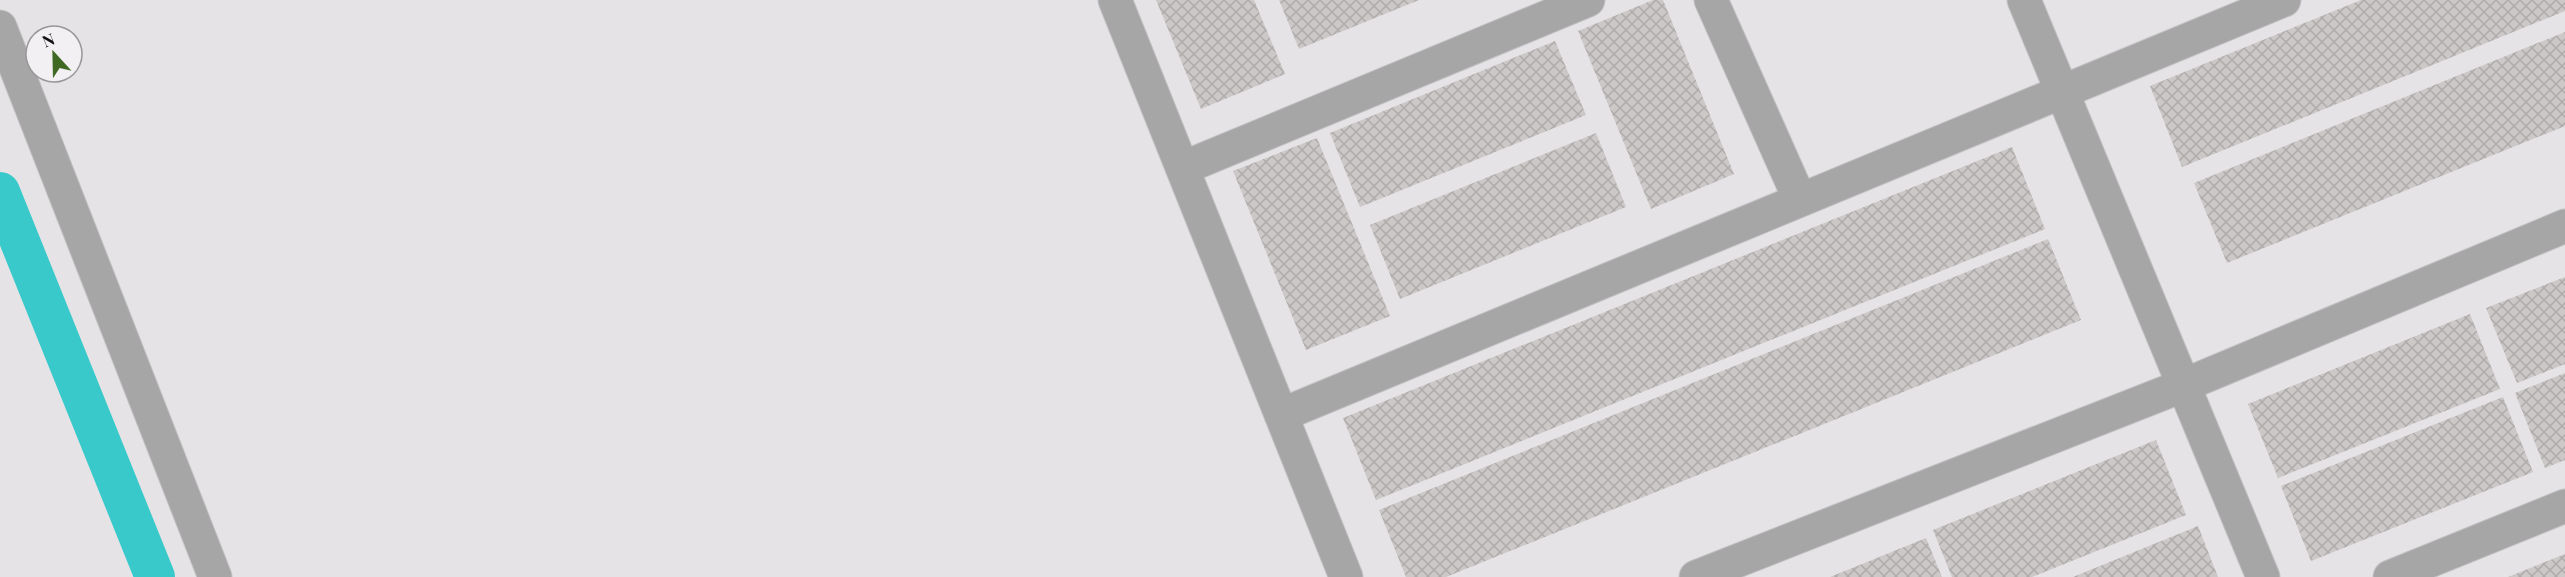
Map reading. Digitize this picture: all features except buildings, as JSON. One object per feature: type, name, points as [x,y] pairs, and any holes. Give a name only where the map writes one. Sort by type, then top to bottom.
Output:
[{"type":"street","points":[[1115,0],[1346,577]]},
{"type":"street","points":[[1183,168],[1588,0]]},
{"type":"street","points":[[1712,0],[1800,200]]},
{"type":"street","points":[[2024,0],[2263,577]]},
{"type":"street","points":[[1281,416],[2283,0]]},
{"type":"street","points":[[0,27],[215,577]]},
{"type":"street","points":[[1696,577],[2182,386],[2565,226]]},
{"type":"street","points":[[2390,577],[2565,506]]},
{"type":"waterway","points":[[0,192],[155,577]]}]
